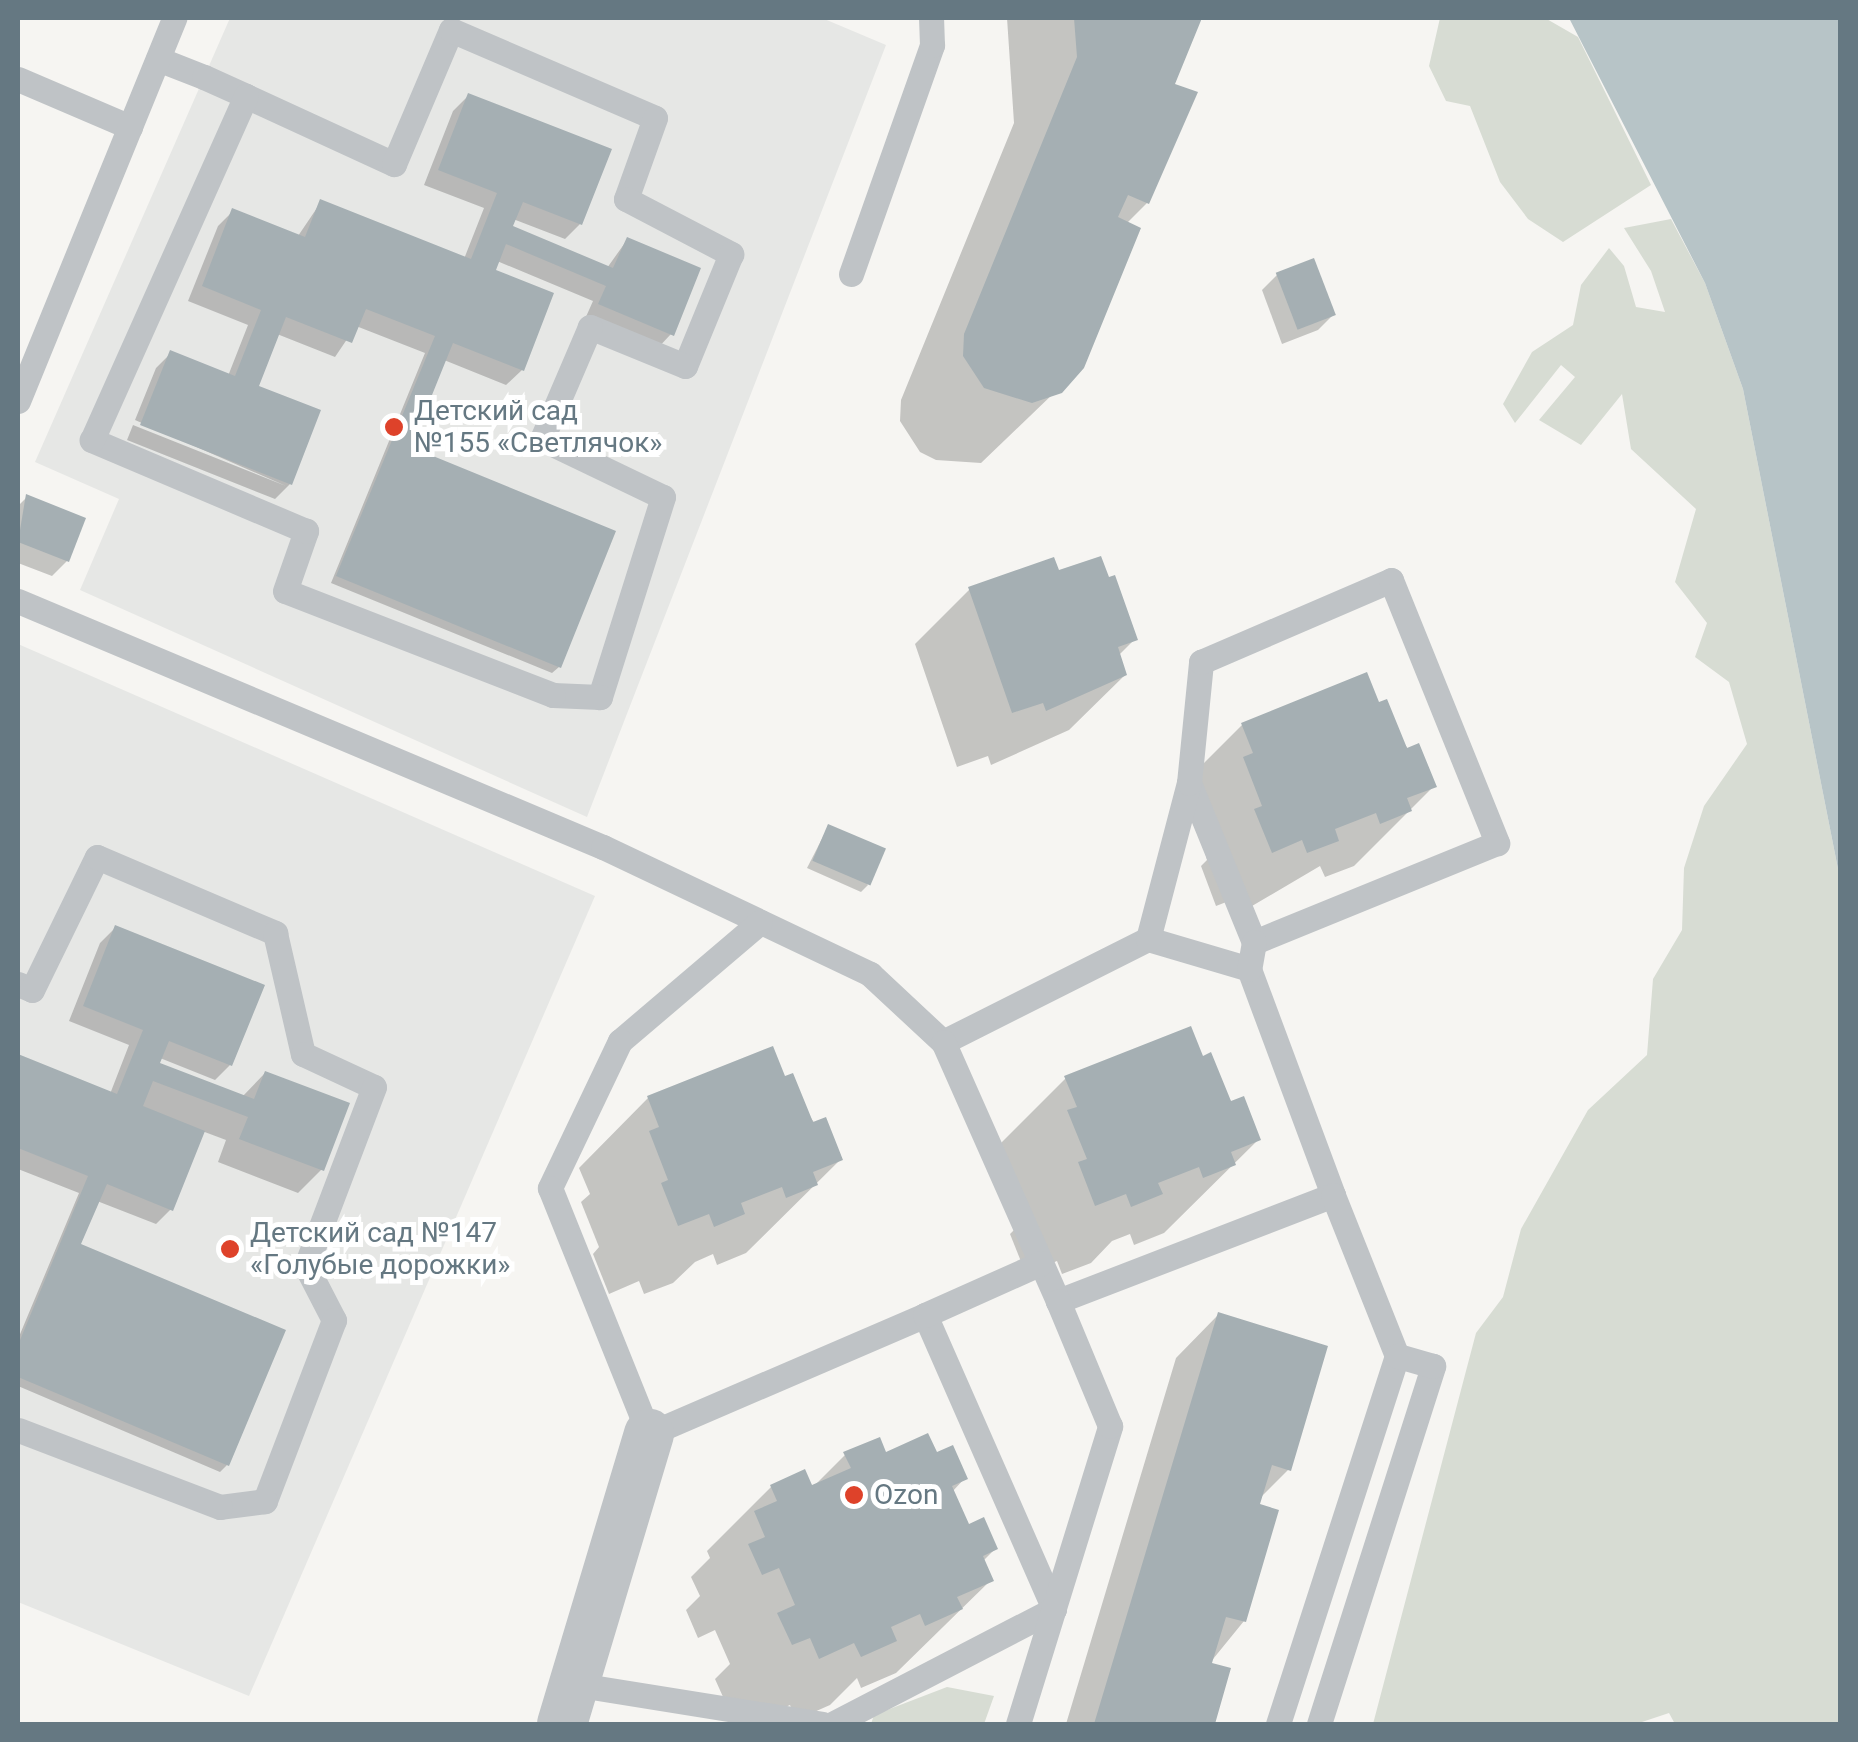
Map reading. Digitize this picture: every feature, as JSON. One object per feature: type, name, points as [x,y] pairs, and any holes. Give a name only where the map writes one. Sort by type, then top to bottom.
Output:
[{"type":"street","points":[[571,1704],[649,1434]]},
{"type":"lane","points":[[20,386],[174,18]]},
{"type":"lane","points":[[851,274],[932,45],[931,18]]},
{"type":"lane","points":[[158,59],[246,96],[394,164],[451,30],[655,118],[626,199],[731,254],[685,366],[590,327],[542,438],[664,497],[600,697],[553,696],[285,590],[306,531],[92,440],[246,96]]},
{"type":"lane","points":[[18,82],[130,127]]},
{"type":"lane","points":[[1148,939],[1189,783],[1201,662],[1391,580],[1498,843],[1254,942]]},
{"type":"lane","points":[[18,601],[602,847],[870,974],[943,1042],[1110,1426],[1018,1724]]},
{"type":"lane","points":[[1189,783],[1254,942],[1249,969],[1397,1356],[1278,1724]]},
{"type":"lane","points":[[18,984],[32,990],[97,858],[275,934],[304,1054],[374,1087],[306,1266],[334,1320],[266,1500],[220,1507],[18,1430]]},
{"type":"lane","points":[[760,922],[620,1041],[550,1188],[649,1434],[1041,1263]]},
{"type":"lane","points":[[943,1042],[1148,939],[1249,969]]},
{"type":"lane","points":[[1058,1301],[1333,1195]]},
{"type":"lane","points":[[925,1315],[1054,1609]]},
{"type":"lane","points":[[1319,1724],[1433,1366],[1397,1356]]},
{"type":"lane","points":[[832,1724],[1054,1609]]},
{"type":"lane","points":[[571,1704],[822,1724]]},
{"type":"shaded area","name":"Детский сад №155 «Светлячок»","points":[[230,18],[822,18],[886,45],[587,817],[80,590],[119,499],[35,462]]},
{"type":"shaded area","points":[[1440,18],[1545,18],[1578,37],[1651,185],[1563,242],[1528,219],[1500,182],[1470,106],[1446,101],[1429,66]]},
{"type":"shaded area","points":[[1569,18],[1840,18],[1840,879],[1743,389],[1705,283]]},
{"type":"shaded area","points":[[1671,219],[1705,283],[1743,389],[1840,879],[1840,1724],[1675,1724],[1669,1713],[1636,1724],[1373,1724],[1476,1333],[1503,1297],[1521,1229],[1588,1110],[1647,1055],[1653,979],[1682,930],[1684,868],[1704,806],[1747,744],[1729,682],[1695,657],[1707,623],[1675,582],[1696,509],[1631,449],[1622,394],[1581,445],[1539,420],[1575,377],[1561,365],[1515,423],[1503,404],[1532,352],[1573,325],[1581,285],[1609,248],[1624,266],[1636,307],[1665,312],[1651,271],[1624,228]]},
{"type":"shaded area","name":"Детский сад №147 «Голубые дорожки»","points":[[18,644],[595,896],[249,1696],[18,1602]]},
{"type":"shaded area","points":[[947,1687],[994,1696],[984,1724],[871,1724],[874,1715]]},
{"type":"building","points":[[1074,18],[1202,18],[1175,84],[1198,92],[1149,204],[1128,195],[1118,217],[1141,228],[1084,368],[1062,393],[1032,403],[984,388],[963,356],[964,334],[1077,57]]},
{"type":"building","points":[[468,93],[612,149],[582,225],[523,202],[513,226],[613,268],[627,237],[701,268],[674,336],[598,304],[606,286],[506,244],[496,270],[554,293],[524,371],[453,343],[411,447],[616,531],[561,668],[336,576],[435,336],[366,309],[352,343],[286,317],[259,386],[321,410],[292,485],[140,425],[170,350],[235,376],[261,310],[202,286],[232,208],[305,237],[320,199],[471,259],[497,193],[438,170]]},
{"type":"building","points":[[1314,258],[1336,315],[1298,330],[1276,273]]},
{"type":"building","points":[[26,494],[86,518],[69,562],[18,542]]},
{"type":"building","points":[[1101,556],[1109,577],[1115,575],[1138,640],[1118,647],[1127,675],[1046,711],[1043,703],[1012,713],[968,587],[1054,557],[1059,570]]},
{"type":"building","points":[[1367,672],[1379,702],[1387,699],[1407,748],[1419,743],[1437,787],[1407,798],[1412,811],[1380,824],[1376,813],[1335,829],[1339,841],[1307,853],[1302,840],[1272,853],[1254,809],[1262,806],[1243,757],[1253,753],[1241,723]]},
{"type":"building","points":[[828,824],[886,849],[870,885],[812,861]]},
{"type":"building","points":[[115,925],[265,985],[232,1066],[169,1041],[160,1063],[254,1099],[265,1071],[350,1103],[324,1171],[239,1139],[248,1117],[153,1081],[143,1106],[205,1131],[173,1211],[107,1184],[81,1244],[286,1330],[229,1466],[18,1377],[18,1345],[88,1176],[18,1148],[18,1054],[117,1094],[143,1030],[83,1006]]},
{"type":"building","points":[[1191,1026],[1203,1056],[1211,1052],[1231,1101],[1244,1096],[1261,1140],[1231,1152],[1236,1165],[1203,1178],[1199,1167],[1158,1183],[1163,1194],[1131,1207],[1126,1194],[1095,1206],[1078,1162],[1087,1159],[1067,1110],[1077,1107],[1064,1076]]},
{"type":"building","points":[[773,1046],[785,1076],[793,1073],[813,1122],[826,1117],[843,1160],[813,1172],[818,1185],[786,1198],[782,1187],[741,1203],[745,1214],[714,1227],[709,1214],[678,1226],[661,1183],[668,1180],[649,1131],[659,1127],[647,1096]]},
{"type":"building","points":[[1218,1312],[1328,1346],[1291,1471],[1272,1465],[1260,1504],[1279,1510],[1246,1622],[1226,1617],[1212,1663],[1231,1668],[1215,1724],[1094,1724]]},
{"type":"building","points":[[928,1433],[937,1452],[953,1445],[968,1479],[952,1486],[969,1524],[984,1517],[998,1549],[983,1556],[994,1581],[957,1597],[963,1609],[925,1626],[920,1614],[891,1627],[897,1641],[861,1657],[854,1643],[819,1659],[810,1638],[792,1645],[777,1613],[795,1605],[779,1568],[762,1575],[748,1544],[765,1537],[754,1511],[777,1501],[770,1485],[805,1469],[812,1485],[851,1468],[843,1452],[880,1437],[886,1452]]},
{"type":"place","name":"Детский сад №155 «Светлячок»","points":[[394,427]]},
{"type":"place","name":"Детский сад №147 «Голубые дорожки»","points":[[230,1249]]},
{"type":"place","name":"Ozon","points":[[854,1495]]}]
